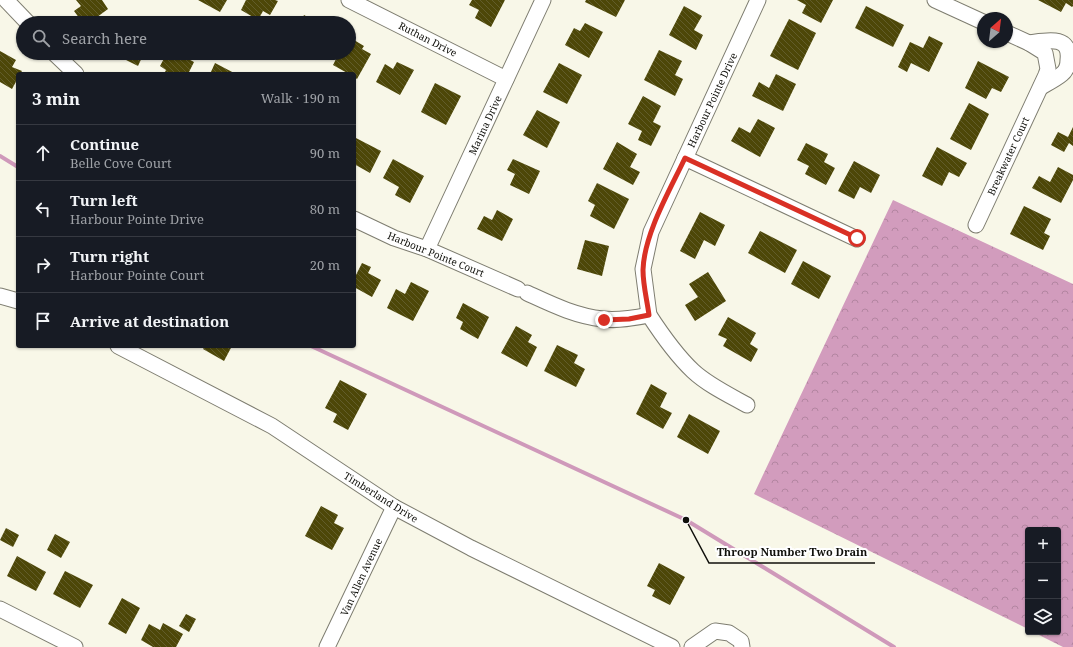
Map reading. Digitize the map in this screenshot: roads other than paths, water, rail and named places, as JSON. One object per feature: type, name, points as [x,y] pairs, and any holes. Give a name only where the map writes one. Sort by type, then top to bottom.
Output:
[{"type":"street","name":"Ruthan Drive","points":[[349,0],[506,79]]},
{"type":"street","name":"Marina Drive","points":[[427,249],[543,0]]},
{"type":"street","name":"Harbour Pointe Drive","points":[[649,315],[643,269],[651,232],[758,0]]},
{"type":"street","points":[[935,0],[977,19]]},
{"type":"street","points":[[16,3],[24,16]]},
{"type":"street","name":"Breakwater Court","points":[[976,225],[1048,69],[1045,53],[1013,36]]},
{"type":"street","points":[[1029,43],[1052,40],[1057,41],[1065,46],[1068,53],[1068,64],[1063,74],[1041,87]]},
{"type":"street","points":[[61,60],[74,72]]},
{"type":"street","points":[[685,158],[857,238]]},
{"type":"street","name":"Harbour Pointe Court","points":[[356,220],[394,238],[427,249],[562,309],[604,320],[629,319],[649,315]]},
{"type":"street","points":[[0,296],[16,300]]},
{"type":"street","points":[[649,315],[670,347],[693,372],[747,405]]},
{"type":"street","name":"Timberland Drive","points":[[122,348],[272,426],[394,507],[471,548],[672,647]]},
{"type":"street","name":"Van Allen Avenue","points":[[327,647],[394,507]]},
{"type":"street","points":[[0,609],[75,647]]},
{"type":"street","points":[[692,647],[715,631],[729,633],[741,641],[742,647]]},
{"type":"waterway","points":[[0,156],[16,166]]},
{"type":"waterway","points":[[315,348],[686,520],[894,647]]},
{"type":"place","name":"Throop Number Two Drain","points":[[686,520]]}]
